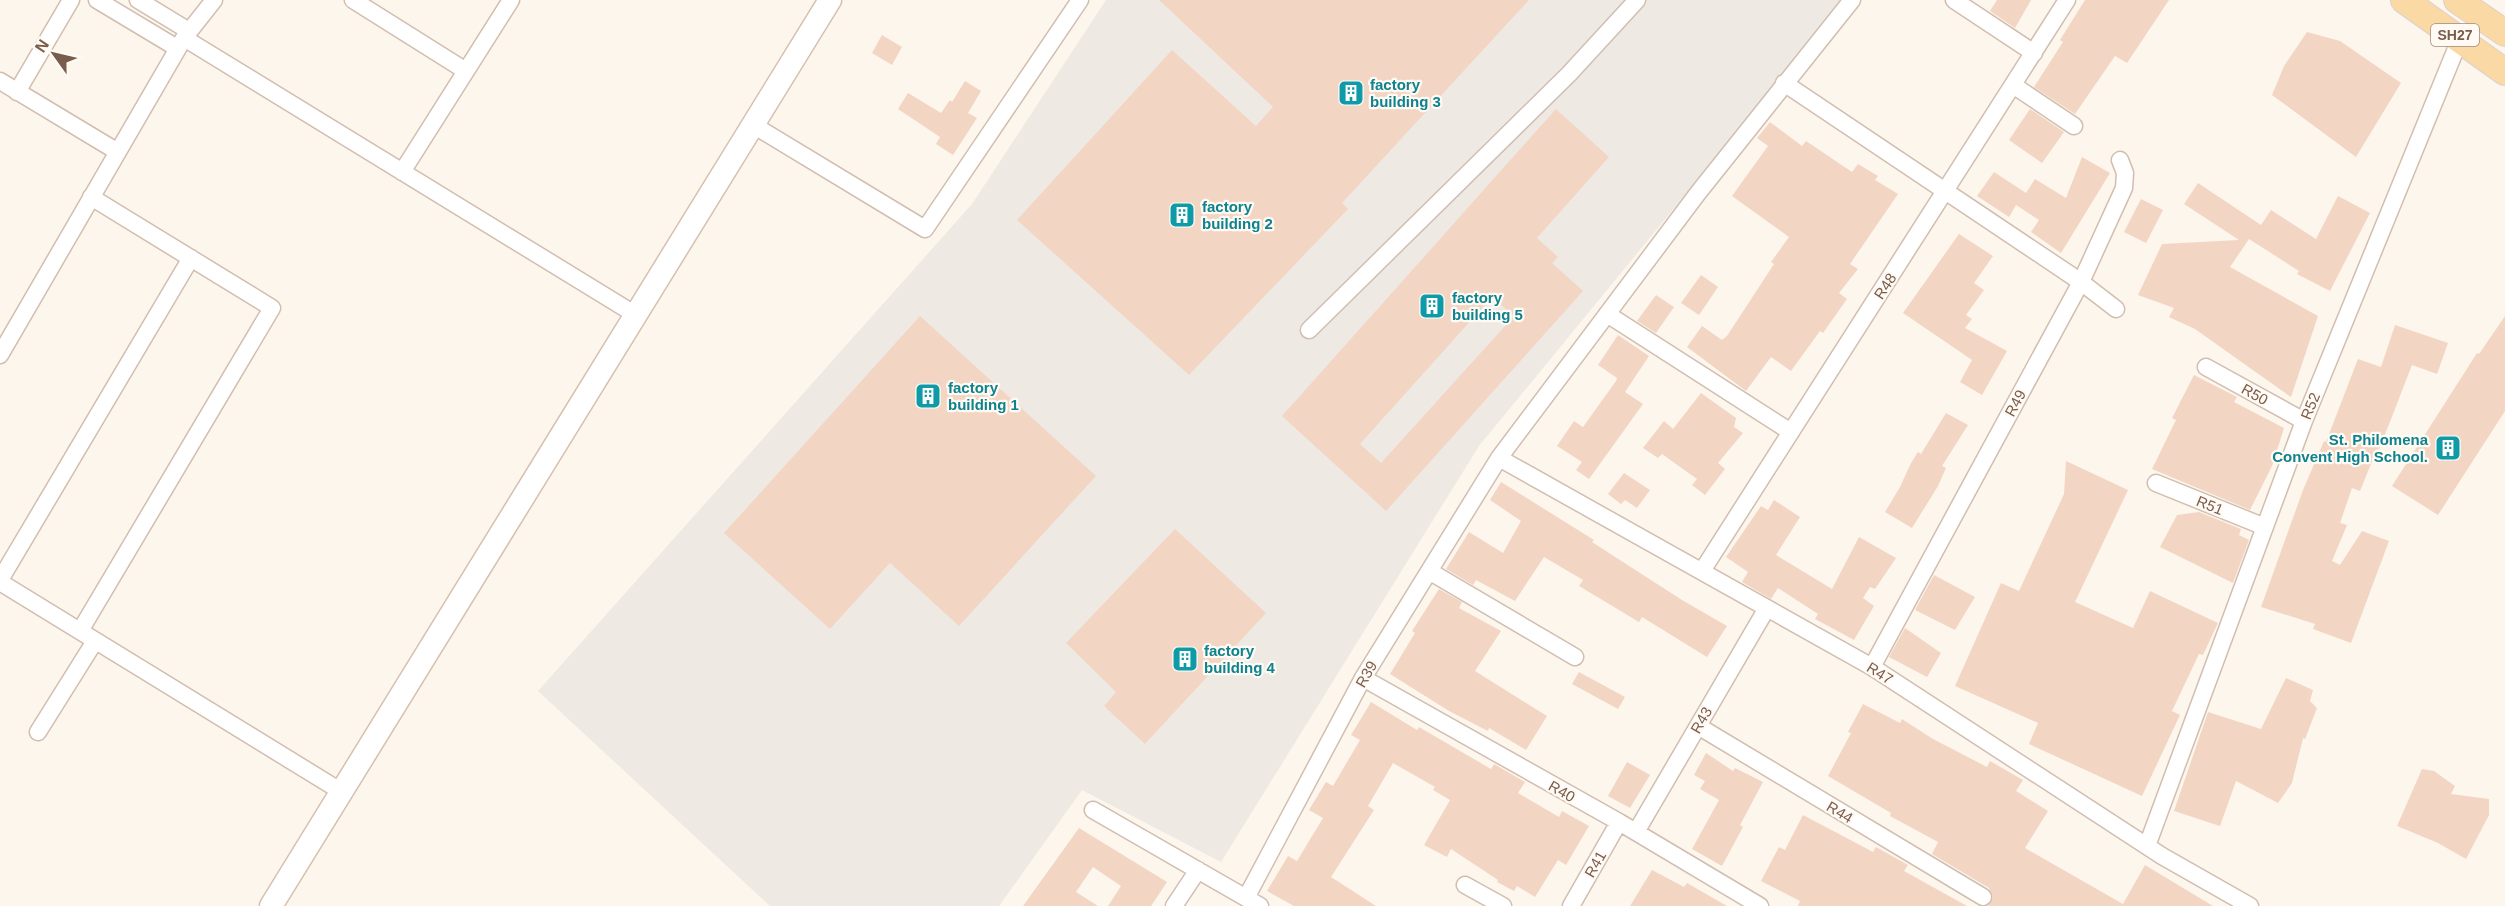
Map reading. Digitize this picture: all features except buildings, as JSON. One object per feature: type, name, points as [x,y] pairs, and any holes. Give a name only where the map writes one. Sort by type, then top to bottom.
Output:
[{"type":"main road","name":"SH27","points":[[2404,0],[2505,72]]},
{"type":"main road","points":[[2457,0],[2505,33]]},
{"type":"street","points":[[17,92],[71,0]]},
{"type":"street","points":[[97,0],[183,39],[636,315]]},
{"type":"street","points":[[138,0],[183,39]]},
{"type":"street","points":[[0,355],[5,334],[91,198],[183,39],[214,0]]},
{"type":"street","points":[[353,0],[466,71]]},
{"type":"street","points":[[402,172],[511,0]]},
{"type":"street","points":[[272,906],[830,0]]},
{"type":"street","points":[[753,125],[925,229],[1080,0]]},
{"type":"street","points":[[1309,330],[1569,74],[1637,0]]},
{"type":"street","name":"R39","points":[[1253,902],[1363,678],[1499,458],[1698,193],[1852,0]]},
{"type":"street","points":[[1954,0],[2034,53]]},
{"type":"street","name":"R48","points":[[1702,571],[2067,0]]},
{"type":"street","name":"R52","points":[[2147,846],[2304,422],[2460,39]]},
{"type":"street","points":[[0,81],[118,152]]},
{"type":"street","points":[[1784,83],[2081,282],[2116,309]]},
{"type":"street","points":[[2013,85],[2074,126]]},
{"type":"street","name":"R49","points":[[1872,667],[2081,282],[2124,188],[2125,173],[2120,160]]},
{"type":"street","points":[[80,631],[272,308],[91,198]]},
{"type":"street","points":[[191,258],[0,581],[342,792]]},
{"type":"street","points":[[1607,314],[1791,432]]},
{"type":"street","name":"R50","points":[[2206,367],[2304,422]]},
{"type":"street","name":"R47","points":[[1499,458],[1872,667],[2147,846],[2250,906]]},
{"type":"street","name":"R51","points":[[2156,483],[2265,528]]},
{"type":"street","points":[[1429,571],[1575,657]]},
{"type":"street","name":"R43","points":[[1636,832],[1767,608]]},
{"type":"street","points":[[38,732],[95,641]]},
{"type":"street","name":"R40","points":[[1363,678],[1636,832],[1760,906]]},
{"type":"street","name":"R44","points":[[1698,726],[1983,897]]},
{"type":"street","points":[[1093,810],[1253,902]]},
{"type":"street","name":"R41","points":[[1571,906],[1618,822]]},
{"type":"street","points":[[1174,906],[1197,870]]},
{"type":"street","points":[[1466,885],[1503,906]]},
{"type":"shaded area","points":[[1106,0],[1845,0],[1479,446],[1221,862],[1082,790],[999,906],[770,906],[538,691],[972,204]]},
{"type":"place","name":"factory building 3","points":[[1351,93]]},
{"type":"place","name":"factory building 2","points":[[1182,215]]},
{"type":"place","name":"factory building 5","points":[[1432,306]]},
{"type":"place","name":"factory building 1","points":[[928,396]]},
{"type":"place","name":"St. Philomena Convent High School.","points":[[2448,448]]},
{"type":"place","name":"factory building 4","points":[[1185,659]]}]
